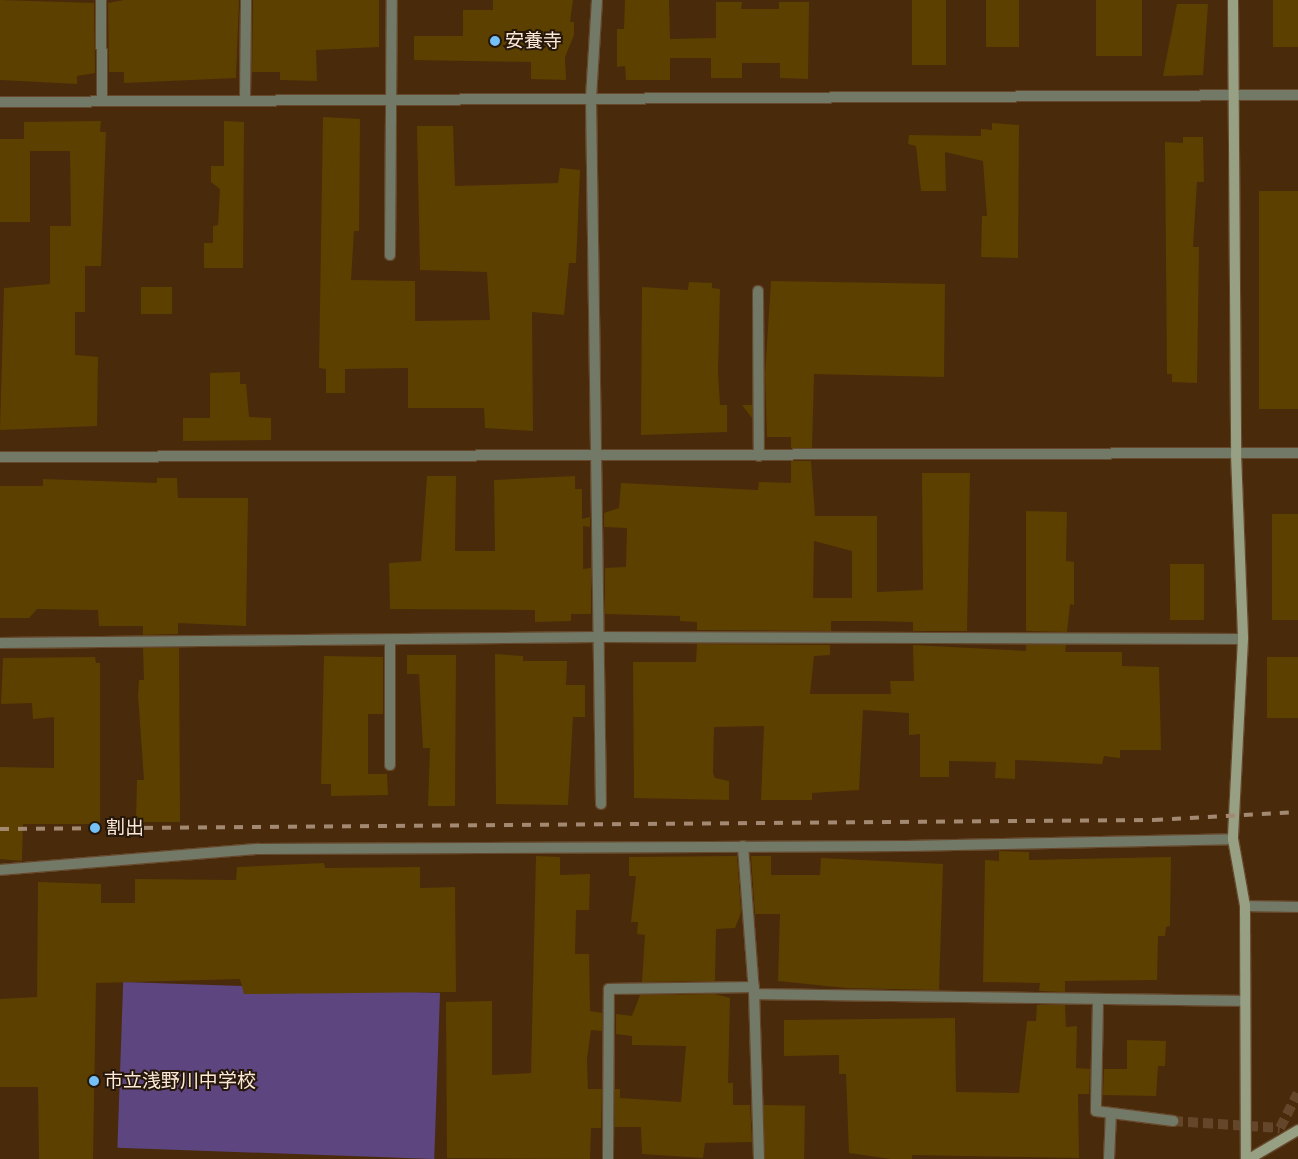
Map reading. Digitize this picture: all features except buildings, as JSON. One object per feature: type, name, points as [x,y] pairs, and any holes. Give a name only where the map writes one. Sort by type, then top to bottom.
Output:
[{"type":"street","points":[[101,0],[102,100]]},
{"type":"street","points":[[245,99],[246,0]]},
{"type":"street","points":[[390,255],[393,100],[392,0]]},
{"type":"street","points":[[597,0],[591,98],[594,455],[601,804]]},
{"type":"street","points":[[1233,0],[1236,454],[1243,639],[1234,840],[1245,906],[1248,1159],[1298,1130]]},
{"type":"street","points":[[0,102],[245,99],[1235,97],[1298,95]]},
{"type":"street","points":[[758,291],[759,456]]},
{"type":"street","points":[[0,457],[1298,453]]},
{"type":"street","points":[[0,643],[597,638],[1243,639]]},
{"type":"street","points":[[390,641],[390,765]]},
{"type":"street","points":[[0,870],[257,849],[1234,840]]},
{"type":"street","points":[[743,846],[754,991],[759,1159]]},
{"type":"street","points":[[1245,906],[1298,907]]},
{"type":"street","points":[[608,1159],[609,989],[754,991],[1098,1002],[1245,1001]]},
{"type":"street","points":[[1098,1002],[1096,1111],[1173,1121]]},
{"type":"street","points":[[1109,1159],[1111,1113]]},
{"type":"shaded area","points":[[123,982],[440,993],[434,1159],[117,1148]]},
{"type":"tunnel","points":[[1173,1121],[1280,1128],[1298,1093]]},
{"type":"railway","points":[[0,829],[1154,820],[1298,812]]},
{"type":"place","name":"安養寺","points":[[495,41]]},
{"type":"place","name":"割出","points":[[95,828]]},
{"type":"place","name":"市立浅野川中学校","points":[[94,1081]]}]
